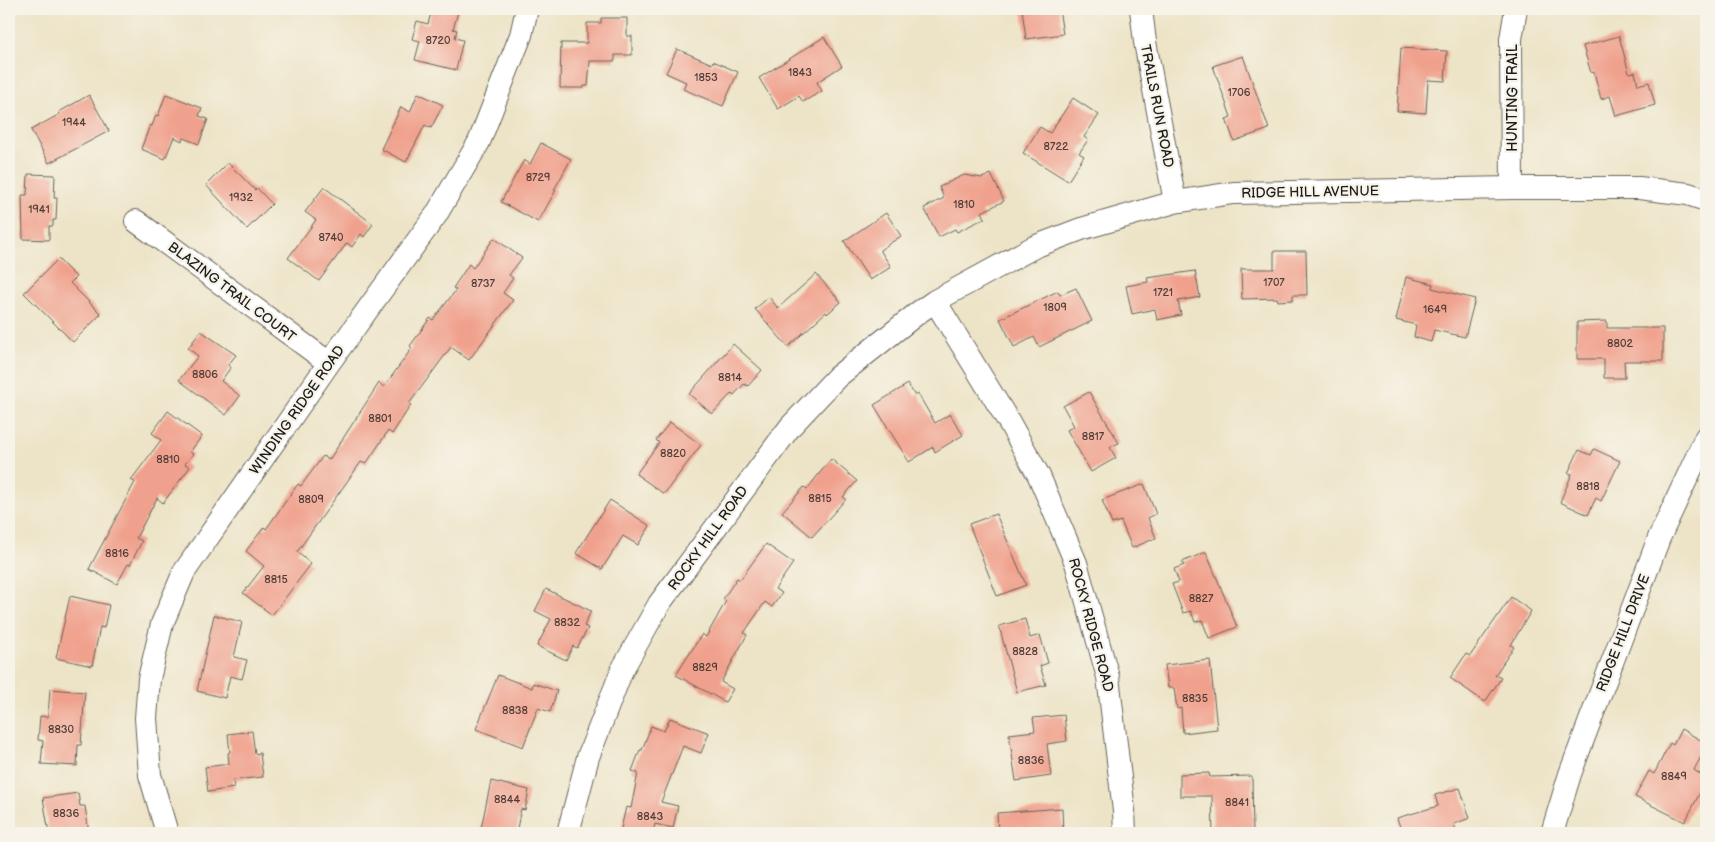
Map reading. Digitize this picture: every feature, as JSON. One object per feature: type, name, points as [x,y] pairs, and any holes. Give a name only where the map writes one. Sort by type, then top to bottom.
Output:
[{"type":"street","name":"WINDING RIDGE ROAD","points":[[167,833],[150,774],[146,718],[149,680],[162,624],[184,572],[329,363],[436,215],[479,142],[521,35],[527,9]]},
{"type":"street","name":"TRAILS RUN ROAD","points":[[1141,9],[1145,42],[1176,202]]},
{"type":"street","name":"HUNTING TRAIL","points":[[1512,188],[1511,39],[1516,9]]},
{"type":"street","name":"RIDGE HILL AVENUE","points":[[935,301],[1034,247],[1081,229],[1176,202],[1233,193],[1512,188],[1639,188],[1688,194],[1706,200]]},
{"type":"street","name":"BLAZING TRAIL COURT","points":[[136,220],[329,363]]},
{"type":"street","name":"ROCKY HILL ROAD","points":[[568,833],[588,757],[622,670],[659,604],[790,427],[837,377],[935,301]]},
{"type":"street","name":"ROCKY RIDGE ROAD","points":[[935,301],[1009,422],[1039,476],[1076,563],[1108,678],[1125,833]]},
{"type":"street","name":"RIDGE HILL DRIVE","points":[[1552,833],[1570,774],[1659,538],[1706,437]]},
{"type":"building","points":[[432,9],[459,9],[453,29],[457,30],[455,38],[463,40],[456,70],[415,60],[420,41],[412,39],[417,21],[428,24]]},
{"type":"building","points":[[1022,9],[1059,9],[1063,34],[1026,39]]},
{"type":"building","points":[[601,18],[627,18],[627,36],[632,36],[632,55],[615,55],[615,61],[590,61],[588,86],[584,86],[584,88],[560,88],[561,43],[587,43],[587,23],[601,23]]},
{"type":"building","points":[[1619,36],[1629,73],[1635,72],[1638,85],[1649,82],[1655,105],[1616,116],[1610,96],[1601,99],[1594,72],[1591,73],[1583,46]]},
{"type":"building","points":[[824,37],[842,66],[817,82],[822,91],[803,102],[799,96],[778,109],[759,78]]},
{"type":"building","points":[[1401,48],[1447,51],[1445,81],[1428,80],[1426,113],[1397,111]]},
{"type":"building","points":[[677,49],[712,64],[713,61],[738,72],[723,106],[683,89],[686,82],[666,73]]},
{"type":"building","points":[[1243,56],[1269,129],[1234,141],[1226,119],[1231,117],[1213,66]]},
{"type":"building","points":[[418,93],[443,105],[431,128],[425,125],[406,162],[381,149],[401,107],[410,112]]},
{"type":"building","points":[[166,94],[202,108],[199,116],[208,119],[199,144],[183,138],[182,141],[174,137],[165,159],[141,149],[150,125],[152,126],[156,115],[158,116]]},
{"type":"building","points":[[89,95],[109,131],[49,163],[31,130]]},
{"type":"building","points":[[1073,98],[1099,115],[1084,137],[1088,140],[1079,153],[1084,156],[1068,181],[1023,153],[1040,127],[1050,133]]},
{"type":"building","points":[[541,143],[571,159],[538,222],[501,202],[524,160],[530,164]]},
{"type":"building","points":[[228,163],[272,204],[247,229],[206,185]]},
{"type":"building","points":[[28,174],[55,175],[54,198],[57,198],[56,220],[53,220],[53,226],[49,226],[49,240],[23,239],[22,195],[27,195]]},
{"type":"building","points":[[991,174],[1004,201],[982,212],[985,218],[957,232],[955,229],[939,237],[924,208],[944,198],[939,187],[964,175],[982,178]]},
{"type":"building","points":[[324,187],[373,224],[364,237],[361,234],[352,247],[347,243],[319,281],[288,258],[316,220],[305,212]]},
{"type":"building","points":[[886,213],[901,236],[880,250],[891,267],[870,280],[844,241]]},
{"type":"building","points":[[494,238],[522,258],[509,275],[513,278],[503,293],[513,300],[469,360],[451,347],[409,404],[411,405],[392,434],[388,431],[366,464],[361,462],[297,552],[311,564],[272,615],[243,593],[264,566],[246,551],[264,527],[266,529],[298,484],[301,486],[323,456],[329,460],[379,383],[384,387],[412,348],[410,346],[430,318],[433,320],[456,290],[453,288],[469,264],[473,268]]},
{"type":"building","points":[[1274,251],[1306,251],[1307,295],[1293,295],[1293,300],[1278,301],[1277,298],[1242,299],[1241,269],[1274,269]]},
{"type":"building","points":[[58,259],[76,277],[70,283],[101,314],[73,342],[24,293]]},
{"type":"building","points":[[1195,271],[1200,297],[1178,301],[1181,315],[1157,320],[1155,309],[1132,314],[1126,286],[1148,282],[1147,278]]},
{"type":"building","points":[[816,274],[841,302],[827,314],[826,312],[788,347],[755,309],[769,297],[778,308]]},
{"type":"building","points":[[1406,277],[1433,284],[1432,288],[1475,299],[1465,337],[1434,330],[1431,342],[1414,337],[1416,325],[1396,320]]},
{"type":"building","points":[[1076,288],[1092,321],[1039,347],[1034,337],[1014,347],[1000,319],[1058,291],[1060,295]]},
{"type":"building","points":[[1607,321],[1607,328],[1663,328],[1663,361],[1624,361],[1625,378],[1604,378],[1604,359],[1577,359],[1577,322]]},
{"type":"building","points":[[201,331],[236,355],[228,365],[231,367],[221,381],[240,396],[226,415],[179,380],[198,356],[188,348]]},
{"type":"building","points":[[733,344],[762,370],[748,386],[744,384],[734,395],[732,393],[712,414],[689,394]]},
{"type":"building","points":[[908,384],[915,396],[918,394],[935,423],[950,414],[963,435],[935,452],[933,447],[909,462],[874,405]]},
{"type":"building","points":[[1089,392],[1119,443],[1110,447],[1116,458],[1091,472],[1067,430],[1074,426],[1063,406]]},
{"type":"building","points":[[168,411],[202,436],[190,452],[193,454],[185,464],[190,467],[163,503],[157,498],[136,538],[142,541],[130,565],[128,564],[117,584],[89,569],[135,482],[131,480],[161,440],[152,433]]},
{"type":"building","points":[[670,422],[701,445],[664,494],[636,474],[659,443],[656,440]]},
{"type":"building","points":[[1594,449],[1620,461],[1601,501],[1596,498],[1588,515],[1560,502],[1572,474],[1568,473],[1579,450],[1591,455]]},
{"type":"building","points":[[831,459],[857,481],[843,497],[846,499],[812,537],[782,512],[804,487],[807,489]]},
{"type":"building","points":[[1144,484],[1156,514],[1148,518],[1156,538],[1132,548],[1121,521],[1112,524],[1102,500]]},
{"type":"building","points":[[610,500],[650,526],[638,545],[623,536],[602,569],[576,553]]},
{"type":"building","points":[[996,514],[1026,585],[997,596],[969,524]]},
{"type":"building","points":[[766,544],[793,563],[775,589],[782,593],[772,607],[765,602],[744,633],[747,635],[721,682],[733,689],[725,702],[676,675],[702,634],[706,637],[726,601],[723,599],[737,578],[740,580]]},
{"type":"building","points":[[1206,552],[1237,627],[1209,638],[1202,620],[1195,622],[1191,611],[1183,613],[1172,584],[1179,582],[1174,569],[1184,565],[1182,562]]},
{"type":"building","points":[[546,589],[591,611],[584,626],[588,628],[577,648],[573,646],[566,660],[537,646],[551,619],[535,611]]},
{"type":"building","points":[[70,596],[109,605],[104,628],[100,627],[92,666],[56,658]]},
{"type":"building","points":[[1511,597],[1531,611],[1511,645],[1514,647],[1495,675],[1501,678],[1485,702],[1450,678],[1466,654],[1470,656]]},
{"type":"building","points":[[214,615],[242,622],[234,657],[247,660],[242,679],[230,676],[225,698],[197,691]]},
{"type":"building","points":[[1025,619],[1030,638],[1040,635],[1048,663],[1040,666],[1046,685],[1017,692],[999,626]]},
{"type":"building","points":[[1210,660],[1217,729],[1183,733],[1181,708],[1177,709],[1174,688],[1168,688],[1165,665]]},
{"type":"building","points":[[498,675],[532,688],[533,683],[557,691],[550,712],[538,708],[523,747],[476,729]]},
{"type":"building","points":[[50,689],[85,692],[81,745],[78,745],[77,766],[41,764],[43,741],[38,740],[40,716],[48,717]]},
{"type":"building","points":[[1064,715],[1067,741],[1047,744],[1051,776],[1016,781],[1009,734],[1035,731],[1033,718]]},
{"type":"building","points":[[670,718],[709,733],[701,753],[683,746],[661,802],[678,806],[673,828],[655,824],[653,833],[620,833],[626,807],[631,808],[638,773],[632,771],[640,750],[642,750],[651,726],[664,731]]},
{"type":"building","points":[[1681,729],[1706,743],[1706,747],[1694,770],[1706,778],[1706,781],[1685,822],[1635,797],[1649,771],[1654,774],[1670,743],[1673,745]]},
{"type":"building","points":[[252,731],[255,754],[260,753],[263,777],[233,780],[234,788],[208,792],[205,767],[229,764],[228,734]]},
{"type":"building","points":[[1209,773],[1210,777],[1252,776],[1253,833],[1213,833],[1212,796],[1180,796],[1180,774]]},
{"type":"building","points":[[491,781],[529,790],[525,810],[521,809],[516,833],[480,833]]},
{"type":"building","points":[[1460,788],[1470,818],[1454,824],[1457,833],[1402,833],[1397,818],[1438,806],[1435,795]]},
{"type":"building","points":[[78,793],[80,806],[85,806],[89,833],[49,833],[43,798]]},
{"type":"building","points":[[1062,808],[1063,832],[998,833],[997,813]]}]
